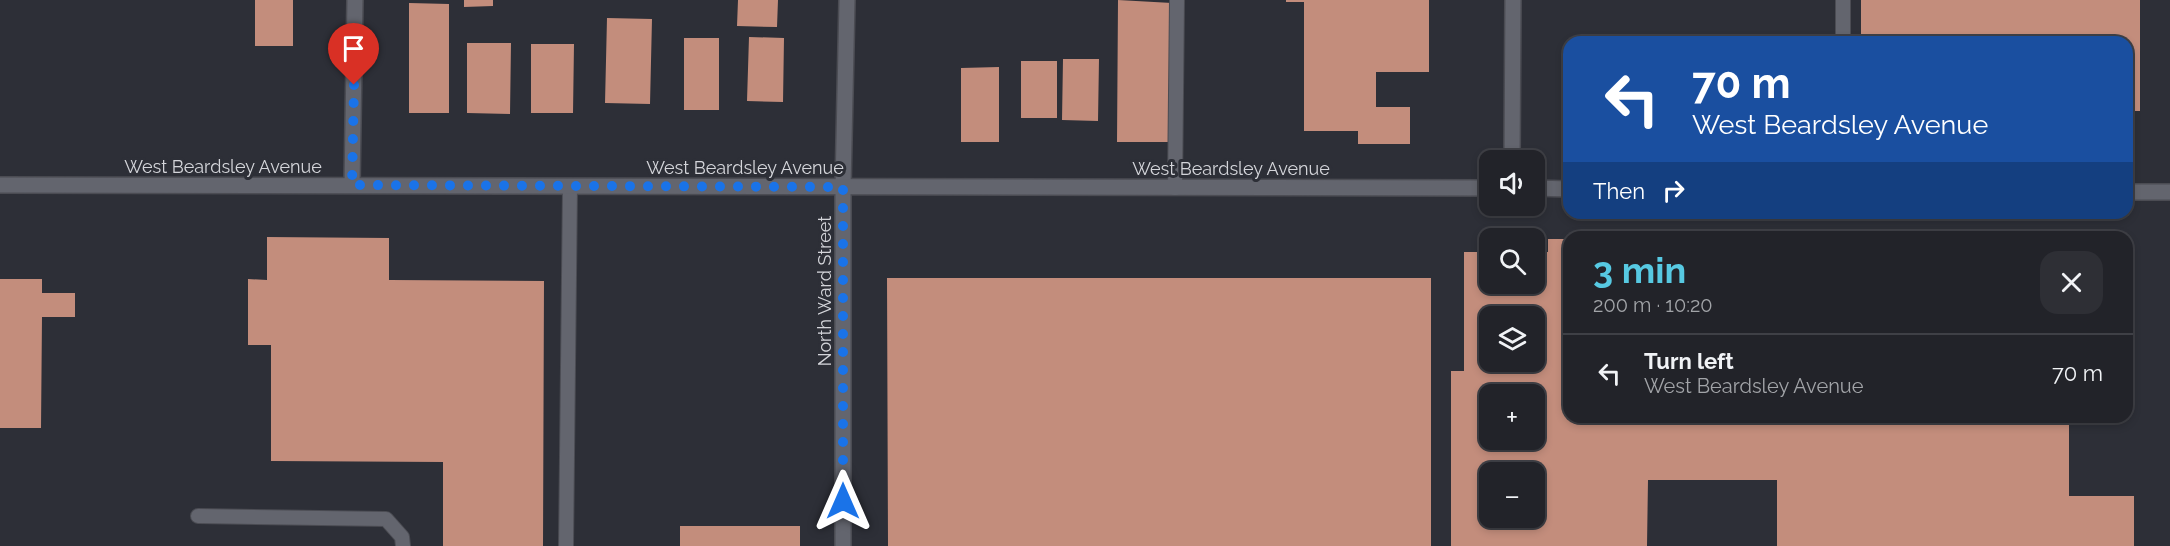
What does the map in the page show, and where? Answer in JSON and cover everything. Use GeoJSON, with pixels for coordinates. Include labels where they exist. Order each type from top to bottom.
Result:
{"type":"FeatureCollection","features":[{"type":"Feature","properties":{"kind":"main road"},"geometry":{"type":"LineString","coordinates":[[352,185],[355,0]]}},
{"type":"Feature","properties":{"kind":"main road","name":"North Ward Street"},"geometry":{"type":"LineString","coordinates":[[843,546],[843,187],[847,0]]}},
{"type":"Feature","properties":{"kind":"main road"},"geometry":{"type":"LineString","coordinates":[[1512,150],[1513,0]]}},
{"type":"Feature","properties":{"kind":"main road","name":"West Beardsley Avenue"},"geometry":{"type":"LineString","coordinates":[[0,185],[1479,188]]}},
{"type":"Feature","properties":{"kind":"main road"},"geometry":{"type":"LineString","coordinates":[[1545,188],[1563,189]]}},
{"type":"Feature","properties":{"kind":"main road"},"geometry":{"type":"LineString","coordinates":[[2133,192],[2170,192]]}},
{"type":"Feature","properties":{"kind":"lane"},"geometry":{"type":"LineString","coordinates":[[1175,188],[1177,0]]}},
{"type":"Feature","properties":{"kind":"lane"},"geometry":{"type":"LineString","coordinates":[[1843,0],[1843,36]]}},
{"type":"Feature","properties":{"kind":"lane"},"geometry":{"type":"LineString","coordinates":[[566,546],[570,186]]}},
{"type":"Feature","properties":{"kind":"lane"},"geometry":{"type":"LineString","coordinates":[[198,516],[386,519],[402,537],[403,546]]}},
{"type":"Feature","properties":{"kind":"building"},"geometry":{"type":"Polygon","coordinates":[[[255,0],[293,0],[293,46],[255,46],[255,0]]]}},
{"type":"Feature","properties":{"kind":"building"},"geometry":{"type":"Polygon","coordinates":[[[464,0],[493,0],[493,6],[464,7],[464,0]]]}},
{"type":"Feature","properties":{"kind":"building"},"geometry":{"type":"Polygon","coordinates":[[[738,0],[778,0],[777,27],[737,26],[738,0]]]}},
{"type":"Feature","properties":{"kind":"building"},"geometry":{"type":"Polygon","coordinates":[[[1118,0],[1172,3],[1172,142],[1117,142],[1118,0]]]}},
{"type":"Feature","properties":{"kind":"building"},"geometry":{"type":"Polygon","coordinates":[[[1286,0],[1429,0],[1429,72],[1376,72],[1376,107],[1410,107],[1410,144],[1358,144],[1358,131],[1304,131],[1304,2],[1286,2],[1286,0]]]}},
{"type":"Feature","properties":{"kind":"building"},"geometry":{"type":"Polygon","coordinates":[[[1861,0],[2140,0],[2140,111],[2133,111],[2133,36],[1861,36],[1861,0]]]}},
{"type":"Feature","properties":{"kind":"building"},"geometry":{"type":"Polygon","coordinates":[[[409,3],[449,4],[449,113],[409,113],[409,3]]]}},
{"type":"Feature","properties":{"kind":"building"},"geometry":{"type":"Polygon","coordinates":[[[607,18],[652,19],[650,104],[605,103],[607,18]]]}},
{"type":"Feature","properties":{"kind":"building"},"geometry":{"type":"Polygon","coordinates":[[[749,37],[784,38],[783,102],[747,101],[749,37]]]}},
{"type":"Feature","properties":{"kind":"building"},"geometry":{"type":"Polygon","coordinates":[[[684,38],[719,38],[719,110],[684,110],[684,38]]]}},
{"type":"Feature","properties":{"kind":"building"},"geometry":{"type":"Polygon","coordinates":[[[467,43],[511,43],[510,114],[467,113],[467,43]]]}},
{"type":"Feature","properties":{"kind":"building"},"geometry":{"type":"Polygon","coordinates":[[[531,44],[574,44],[573,113],[531,113],[531,44]]]}},
{"type":"Feature","properties":{"kind":"building"},"geometry":{"type":"Polygon","coordinates":[[[1063,59],[1099,59],[1098,121],[1062,120],[1063,59]]]}},
{"type":"Feature","properties":{"kind":"building"},"geometry":{"type":"Polygon","coordinates":[[[1021,61],[1057,61],[1057,118],[1021,118],[1021,61]]]}},
{"type":"Feature","properties":{"kind":"building"},"geometry":{"type":"Polygon","coordinates":[[[999,67],[999,142],[961,142],[961,68],[999,67]]]}},
{"type":"Feature","properties":{"kind":"building"},"geometry":{"type":"Polygon","coordinates":[[[267,237],[389,238],[389,280],[544,281],[543,546],[443,546],[443,462],[271,461],[271,345],[248,345],[248,279],[267,280],[267,237]]]}},
{"type":"Feature","properties":{"kind":"building"},"geometry":{"type":"Polygon","coordinates":[[[1548,239],[1563,239],[1563,423],[2069,423],[2069,496],[2134,496],[2134,546],[1777,546],[1777,480],[1648,480],[1647,546],[1451,546],[1451,371],[1464,371],[1464,252],[1479,252],[1479,294],[1545,294],[1545,252],[1548,252],[1548,239]]]}},
{"type":"Feature","properties":{"kind":"building"},"geometry":{"type":"Polygon","coordinates":[[[887,278],[1431,278],[1431,546],[888,546],[887,278]]]}},
{"type":"Feature","properties":{"kind":"building"},"geometry":{"type":"Polygon","coordinates":[[[0,279],[42,279],[42,293],[75,293],[75,317],[42,317],[41,428],[0,428],[0,279]]]}},
{"type":"Feature","properties":{"kind":"building"},"geometry":{"type":"Polygon","coordinates":[[[680,526],[800,526],[800,546],[680,546],[680,526]]]}},
{"type":"Feature","properties":{"kind":"route"},"geometry":{"type":"LineString","coordinates":[[354,85],[352,185],[843,187],[843,501]]}}]}
